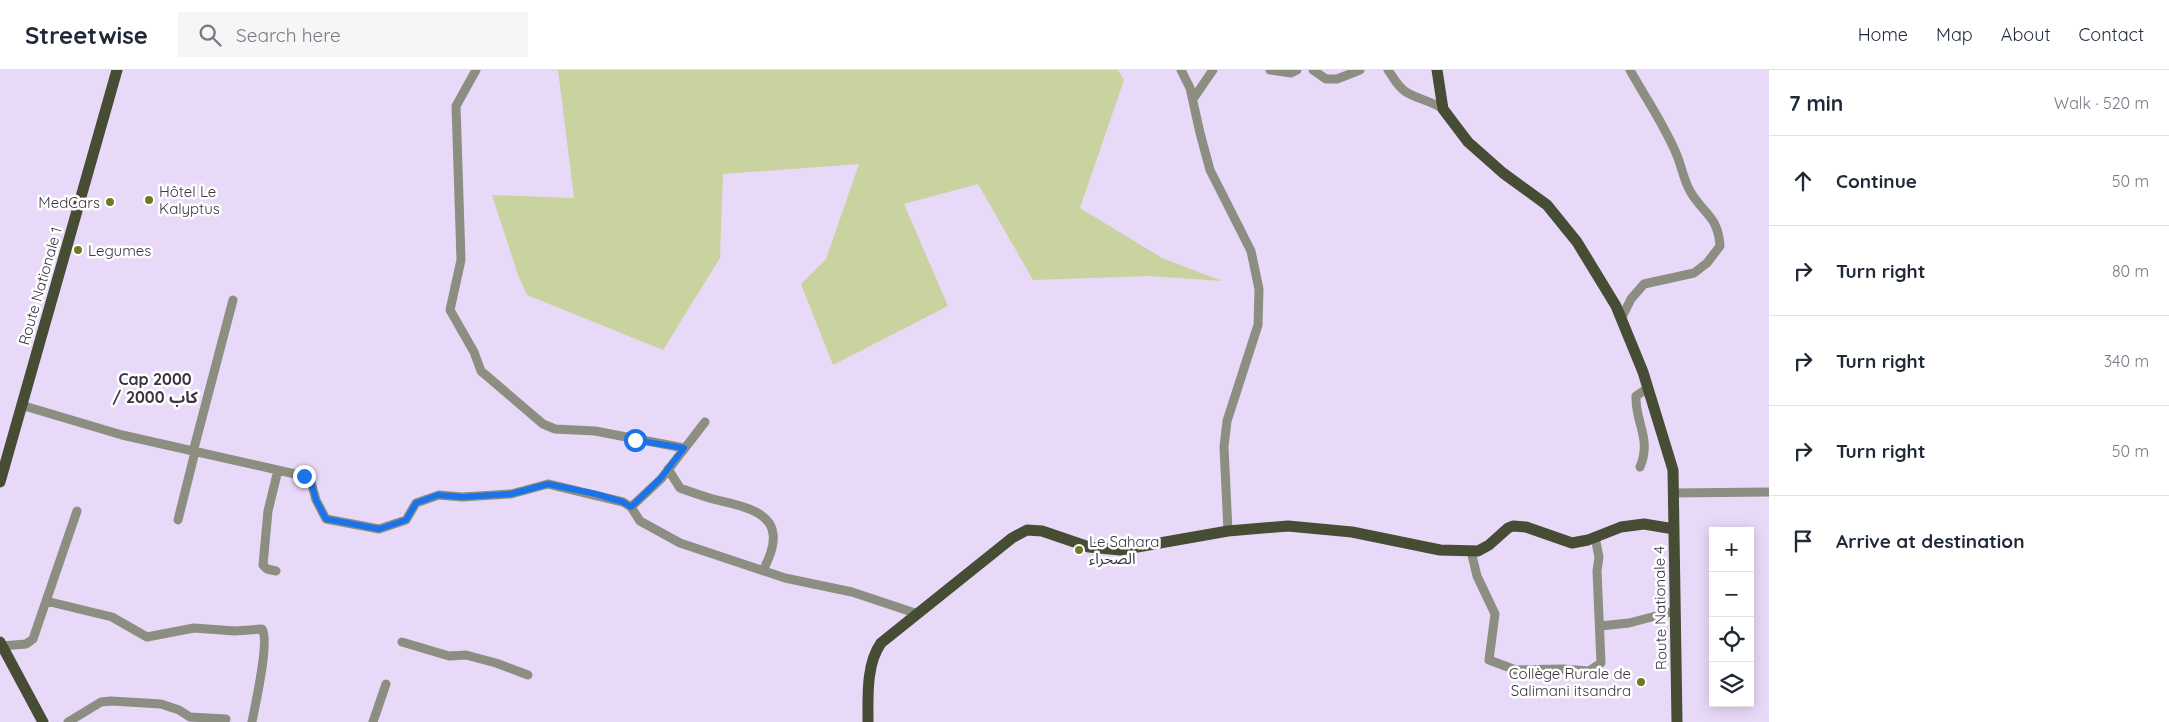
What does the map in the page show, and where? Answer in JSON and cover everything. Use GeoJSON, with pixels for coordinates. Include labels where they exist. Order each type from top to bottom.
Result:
{"type":"FeatureCollection","features":[{"type":"Feature","properties":{"kind":"main road","name":"Route Nationale 1"},"geometry":{"type":"LineString","coordinates":[[0,482],[3,457],[21,405],[117,70]]}},
{"type":"Feature","properties":{"kind":"main road"},"geometry":{"type":"LineString","coordinates":[[1437,70],[1443,109]]}},
{"type":"Feature","properties":{"kind":"main road","name":"Route Nationale 4"},"geometry":{"type":"LineString","coordinates":[[1443,109],[1468,142],[1503,173],[1547,205],[1577,242],[1622,317],[1648,388],[1672,464],[1677,722]]}},
{"type":"Feature","properties":{"kind":"main road"},"geometry":{"type":"LineString","coordinates":[[868,722],[873,654],[881,643],[1012,538],[1026,530],[1042,531],[1089,547],[1120,550],[1228,531],[1288,526],[1322,527],[1440,550],[1478,551],[1514,526],[1526,527],[1572,543],[1621,527],[1644,524],[1674,529]]}},
{"type":"Feature","properties":{"kind":"main road"},"geometry":{"type":"LineString","coordinates":[[1,644],[43,722]]}},
{"type":"Feature","properties":{"kind":"street"},"geometry":{"type":"LineString","coordinates":[[476,70],[456,106],[461,260],[450,310],[474,352],[478,366],[543,424],[555,429],[595,431],[684,448]]}},
{"type":"Feature","properties":{"kind":"street"},"geometry":{"type":"LineString","coordinates":[[1181,70],[1190,88],[1210,170],[1251,251],[1259,288],[1258,325],[1227,421],[1224,447],[1228,531]]}},
{"type":"Feature","properties":{"kind":"street"},"geometry":{"type":"LineString","coordinates":[[1193,99],[1214,70]]}},
{"type":"Feature","properties":{"kind":"street"},"geometry":{"type":"LineString","coordinates":[[1270,70],[1291,73],[1297,70]]}},
{"type":"Feature","properties":{"kind":"street"},"geometry":{"type":"LineString","coordinates":[[1313,70],[1326,79],[1337,79],[1360,70]]}},
{"type":"Feature","properties":{"kind":"street"},"geometry":{"type":"LineString","coordinates":[[1388,70],[1398,86],[1407,93],[1435,103],[1443,109]]}},
{"type":"Feature","properties":{"kind":"street"},"geometry":{"type":"LineString","coordinates":[[1622,317],[1631,299],[1644,284],[1694,274],[1711,259],[1720,246],[1719,232],[1712,216],[1690,192],[1682,176],[1678,159],[1655,110],[1630,70]]}},
{"type":"Feature","properties":{"kind":"street"},"geometry":{"type":"LineString","coordinates":[[178,520],[233,300]]}},
{"type":"Feature","properties":{"kind":"street"},"geometry":{"type":"LineString","coordinates":[[1640,467],[1644,457],[1645,443],[1636,405],[1636,396],[1648,388]]}},
{"type":"Feature","properties":{"kind":"street"},"geometry":{"type":"LineString","coordinates":[[21,405],[122,435],[309,478],[316,500],[326,519],[379,529],[406,520],[416,503],[438,495],[462,497],[511,494],[548,484],[596,494],[623,502],[631,507],[640,521],[680,543],[785,578],[852,592],[918,614]]}},
{"type":"Feature","properties":{"kind":"street"},"geometry":{"type":"LineString","coordinates":[[631,507],[660,479],[705,422]]}},
{"type":"Feature","properties":{"kind":"street"},"geometry":{"type":"LineString","coordinates":[[668,469],[680,488],[714,499],[743,505],[767,519],[774,535],[763,571]]}},
{"type":"Feature","properties":{"kind":"street"},"geometry":{"type":"LineString","coordinates":[[276,571],[267,569],[263,565],[268,511],[278,470]]}},
{"type":"Feature","properties":{"kind":"street"},"geometry":{"type":"LineString","coordinates":[[1674,493],[1769,492]]}},
{"type":"Feature","properties":{"kind":"street"},"geometry":{"type":"LineString","coordinates":[[1,644],[30,642],[33,639],[78,511]]}},
{"type":"Feature","properties":{"kind":"street"},"geometry":{"type":"LineString","coordinates":[[1471,551],[1477,576],[1495,614],[1489,660],[1516,670],[1563,669],[1589,671],[1601,663],[1597,571],[1599,557],[1595,537]]}},
{"type":"Feature","properties":{"kind":"street"},"geometry":{"type":"LineString","coordinates":[[46,601],[112,617],[147,637],[194,628],[235,632],[262,629],[264,632],[264,650],[252,722]]}},
{"type":"Feature","properties":{"kind":"street"},"geometry":{"type":"LineString","coordinates":[[1600,626],[1629,623],[1675,611]]}},
{"type":"Feature","properties":{"kind":"street"},"geometry":{"type":"LineString","coordinates":[[402,642],[449,656],[466,655],[496,663],[528,675]]}},
{"type":"Feature","properties":{"kind":"street"},"geometry":{"type":"LineString","coordinates":[[373,722],[386,684]]}},
{"type":"Feature","properties":{"kind":"street"},"geometry":{"type":"LineString","coordinates":[[68,722],[100,702],[111,700],[161,704],[179,710],[190,720],[226,719]]}},
{"type":"Feature","properties":{"kind":"green space"},"geometry":{"type":"Polygon","coordinates":[[[558,70],[1118,70],[1124,80],[1080,208],[1162,258],[1222,281],[1149,276],[1033,280],[978,184],[904,204],[948,306],[833,365],[801,284],[826,259],[859,164],[723,174],[720,258],[663,350],[527,295],[518,275],[492,195],[574,198],[558,70]]]}},
{"type":"Feature","properties":{"kind":"place","name":"Hôtel Le Kalyptus"},"geometry":{"type":"Point","coordinates":[149,200]}},
{"type":"Feature","properties":{"kind":"place","name":"MedCars"},"geometry":{"type":"Point","coordinates":[110,202]}},
{"type":"Feature","properties":{"kind":"place","name":"Legumes"},"geometry":{"type":"Point","coordinates":[78,250]}},
{"type":"Feature","properties":{"kind":"place","name":"Le Sahara الصحراء"},"geometry":{"type":"Point","coordinates":[1079,550]}},
{"type":"Feature","properties":{"kind":"place","name":"Collège Rurale de Salimani itsandra"},"geometry":{"type":"Point","coordinates":[1641,682]}},
{"type":"Feature","properties":{"kind":"district","name":"Cap 2000 / كاب 2000"},"geometry":{"type":"Point","coordinates":[155,388]}},
{"type":"Feature","properties":{"kind":"route"},"geometry":{"type":"LineString","coordinates":[[304,476],[309,478],[316,500],[326,519],[379,529],[406,520],[416,503],[426,498],[438,495],[462,497],[511,494],[548,484],[596,494],[614,501],[623,502],[631,507],[660,479],[684,448],[635,440]]}}]}
